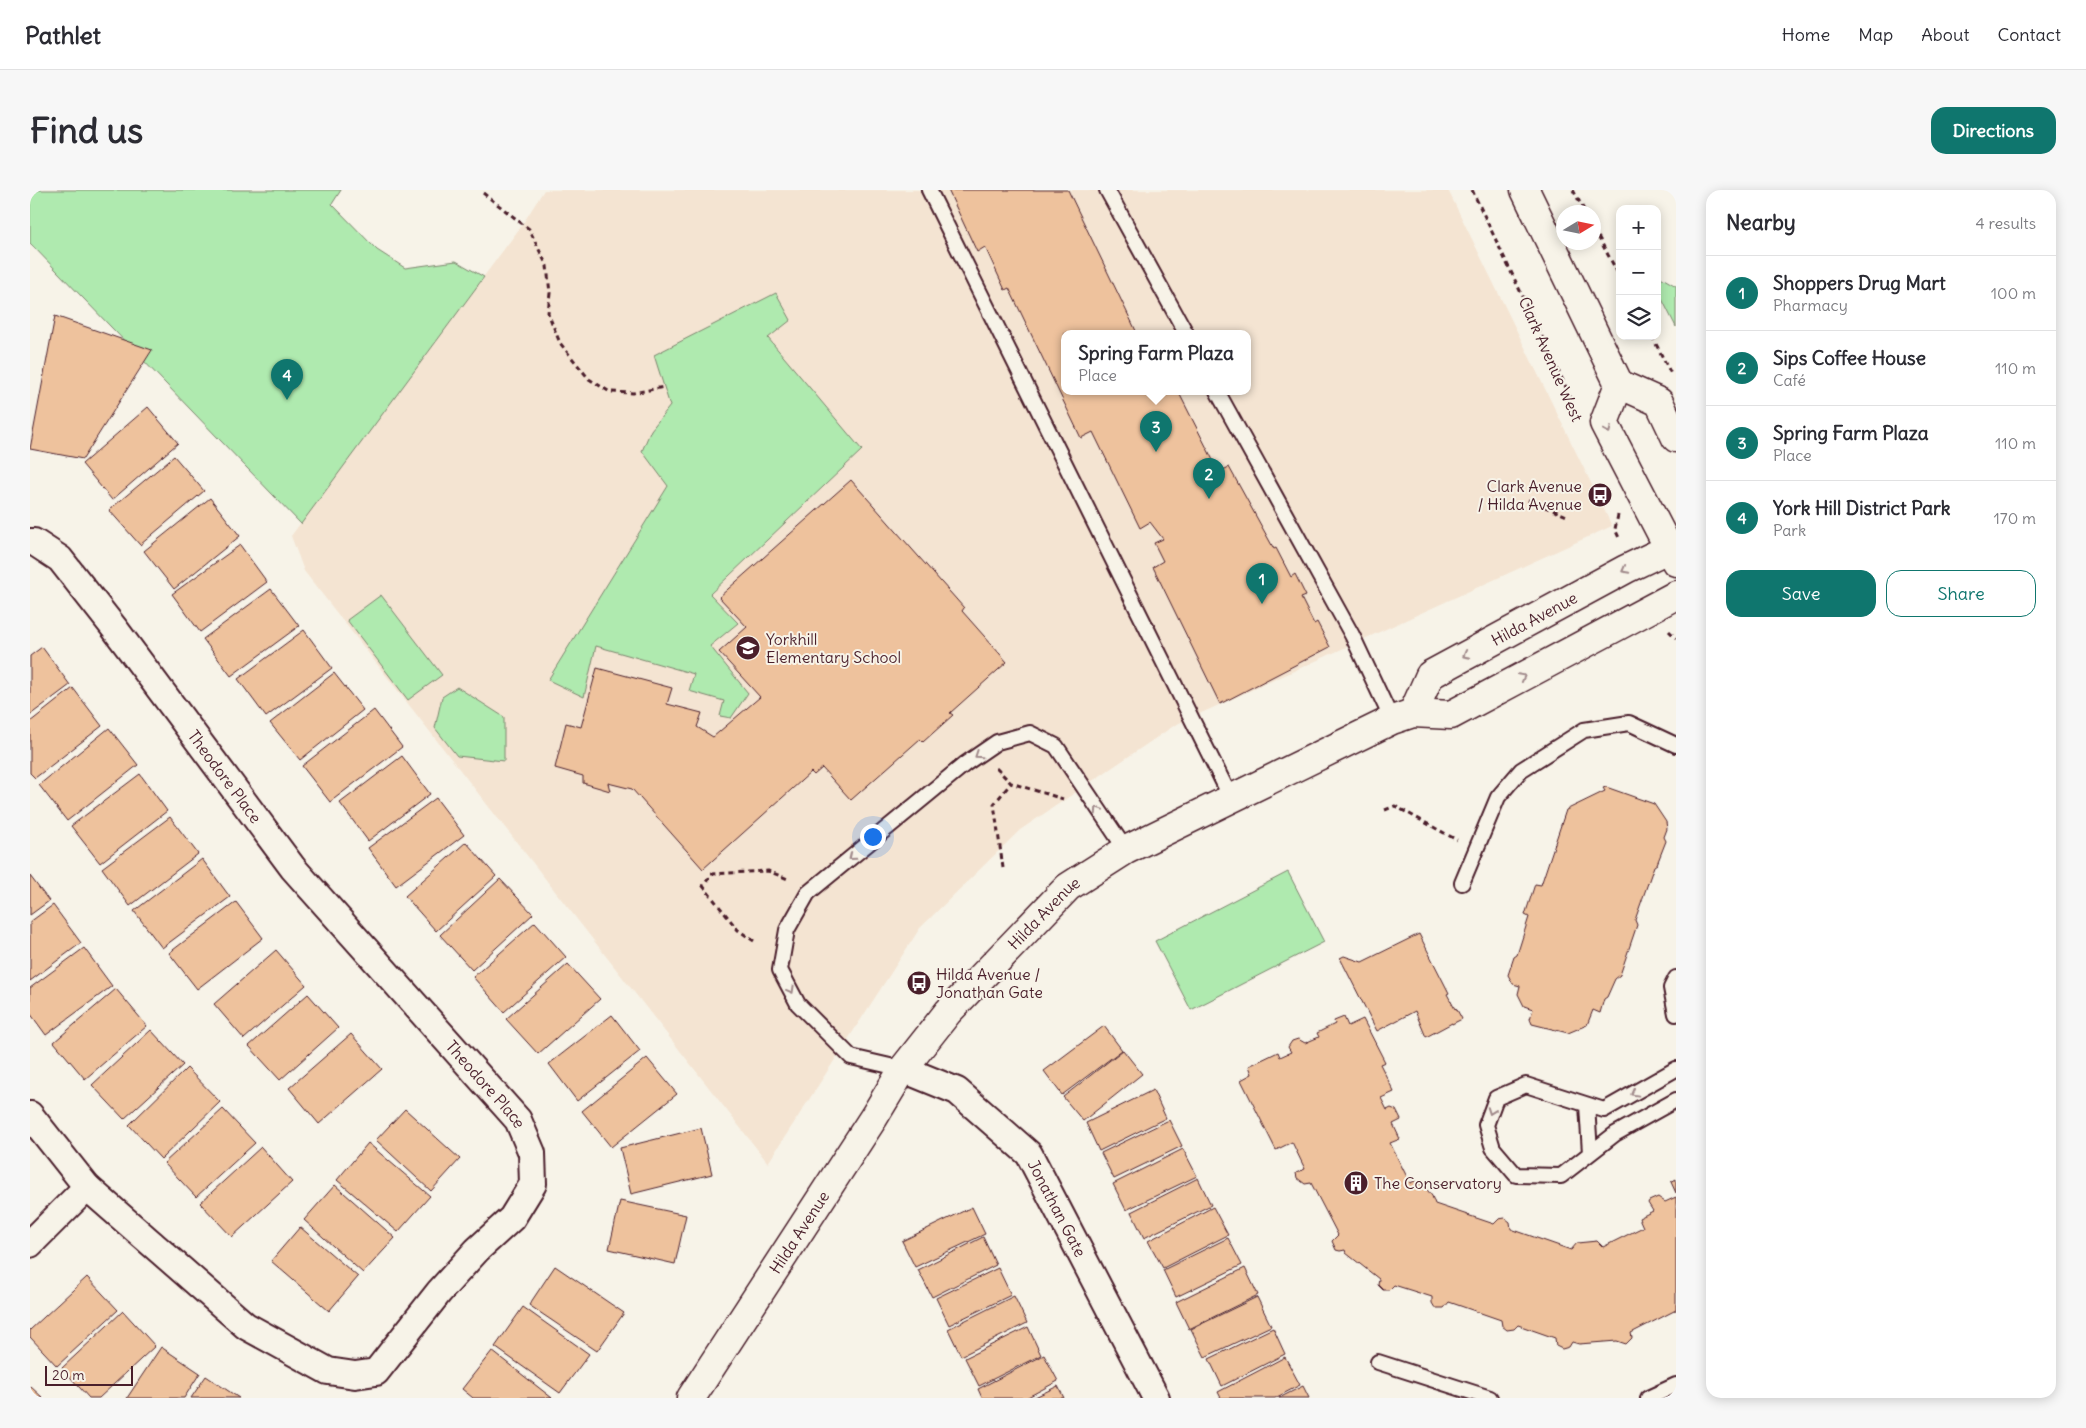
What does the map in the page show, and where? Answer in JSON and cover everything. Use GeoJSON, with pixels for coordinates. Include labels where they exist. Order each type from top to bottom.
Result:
{"type":"FeatureCollection","features":[{"type":"Feature","properties":{"kind":"street"},"geometry":{"type":"LineString","coordinates":[[1525,190],[1619,384],[1659,402],[1676,438]]}},
{"type":"Feature","properties":{"kind":"street","name":"Clark Avenue West"},"geometry":{"type":"LineString","coordinates":[[1619,384],[1604,423],[1674,552]]}},
{"type":"Feature","properties":{"kind":"street","name":"Theodore Place"},"geometry":{"type":"LineString","coordinates":[[30,542],[34,542],[60,559],[116,629],[293,868],[518,1120],[532,1153],[533,1184],[512,1218],[477,1250],[439,1292],[376,1372],[355,1375],[328,1371],[246,1326],[87,1188],[30,1115]]}},
{"type":"Feature","properties":{"kind":"street","name":"Hilda Avenue"},"geometry":{"type":"LineString","coordinates":[[1403,716],[1430,675],[1626,569],[1674,552]]}},
{"type":"Feature","properties":{"kind":"street","name":"Hilda Avenue"},"geometry":{"type":"LineString","coordinates":[[691,1398],[874,1117],[903,1069],[948,1012],[1068,887],[1126,850],[1403,716],[1451,715],[1676,595]]}},
{"type":"Feature","properties":{"kind":"street","name":"Jonathan Gate"},"geometry":{"type":"LineString","coordinates":[[903,1069],[956,1091],[1029,1154],[1156,1398]]}},
{"type":"Feature","properties":{"kind":"street"},"geometry":{"type":"LineString","coordinates":[[30,1244],[87,1188]]}},
{"type":"Feature","properties":{"kind":"lane"},"geometry":{"type":"LineString","coordinates":[[929,190],[1231,798]]}},
{"type":"Feature","properties":{"kind":"lane"},"geometry":{"type":"LineString","coordinates":[[1107,190],[1184,330]]}},
{"type":"Feature","properties":{"kind":"lane"},"geometry":{"type":"LineString","coordinates":[[1219,395],[1352,635],[1403,716]]}},
{"type":"Feature","properties":{"kind":"lane"},"geometry":{"type":"LineString","coordinates":[[1462,883],[1498,797],[1521,770],[1584,730],[1629,723],[1676,745]]}},
{"type":"Feature","properties":{"kind":"lane"},"geometry":{"type":"LineString","coordinates":[[903,1069],[851,1057],[798,1004],[780,970],[787,930],[808,893],[965,764],[997,742],[1030,733],[1056,746],[1126,850]]}},
{"type":"Feature","properties":{"kind":"lane"},"geometry":{"type":"LineString","coordinates":[[1676,978],[1671,988],[1676,1014]]}},
{"type":"Feature","properties":{"kind":"lane"},"geometry":{"type":"LineString","coordinates":[[1676,1069],[1604,1110],[1526,1085],[1496,1098],[1486,1126],[1493,1148],[1516,1175],[1561,1176],[1615,1134],[1676,1100]]}},
{"type":"Feature","properties":{"kind":"lane"},"geometry":{"type":"LineString","coordinates":[[1587,1105],[1590,1153]]}},
{"type":"Feature","properties":{"kind":"lane"},"geometry":{"type":"LineString","coordinates":[[1378,1362],[1490,1398]]}},
{"type":"Feature","properties":{"kind":"lane"},"geometry":{"type":"LineString","coordinates":[[1648,1398],[1676,1385]]}},
{"type":"Feature","properties":{"kind":"path","name":"Clark Avenue West"},"geometry":{"type":"LineString","coordinates":[[1472,190],[1564,385],[1576,416]]}},
{"type":"Feature","properties":{"kind":"path"},"geometry":{"type":"LineString","coordinates":[[1573,190],[1581,205]]}},
{"type":"Feature","properties":{"kind":"path"},"geometry":{"type":"LineString","coordinates":[[483,193],[529,229],[547,266],[550,293],[548,313],[560,343],[589,379],[610,392],[633,393],[664,387]]}},
{"type":"Feature","properties":{"kind":"path"},"geometry":{"type":"LineString","coordinates":[[1601,242],[1616,270]]}},
{"type":"Feature","properties":{"kind":"path"},"geometry":{"type":"LineString","coordinates":[[1654,340],[1676,383]]}},
{"type":"Feature","properties":{"kind":"path"},"geometry":{"type":"LineString","coordinates":[[1528,500],[1567,516]]}},
{"type":"Feature","properties":{"kind":"path"},"geometry":{"type":"LineString","coordinates":[[1615,529],[1619,512]]}},
{"type":"Feature","properties":{"kind":"path"},"geometry":{"type":"LineString","coordinates":[[982,753],[1011,783],[1062,798],[1066,804]]}},
{"type":"Feature","properties":{"kind":"path"},"geometry":{"type":"LineString","coordinates":[[1003,868],[994,804],[1011,783]]}},
{"type":"Feature","properties":{"kind":"path"},"geometry":{"type":"LineString","coordinates":[[1384,810],[1395,806],[1476,850]]}},
{"type":"Feature","properties":{"kind":"path"},"geometry":{"type":"LineString","coordinates":[[754,941],[738,930],[703,886],[712,874],[768,871],[788,879]]}},
{"type":"Feature","properties":{"kind":"shaded area","name":"Yorkhill Elementary School"},"geometry":{"type":"Polygon","coordinates":[[[544,190],[1448,190],[1612,526],[1175,725],[1020,830],[920,928],[768,1163],[304,571],[291,536],[522,225],[544,190]]]}},
{"type":"Feature","properties":{"kind":"green space"},"geometry":{"type":"Polygon","coordinates":[[[30,190],[341,190],[332,204],[377,250],[405,268],[456,261],[484,277],[301,524],[30,243],[30,190]]]}},
{"type":"Feature","properties":{"kind":"green space"},"geometry":{"type":"Polygon","coordinates":[[[1661,277],[1676,286],[1676,327],[1661,297],[1661,277]]]}},
{"type":"Feature","properties":{"kind":"green space"},"geometry":{"type":"Polygon","coordinates":[[[776,293],[791,320],[768,338],[862,450],[710,594],[738,623],[710,646],[748,693],[731,718],[720,716],[724,701],[689,691],[694,674],[596,646],[584,697],[548,680],[668,486],[642,451],[651,430],[670,406],[654,355],[776,293]]]}},
{"type":"Feature","properties":{"kind":"green space"},"geometry":{"type":"Polygon","coordinates":[[[381,595],[442,675],[408,700],[347,620],[381,595]]]}},
{"type":"Feature","properties":{"kind":"green space"},"geometry":{"type":"Polygon","coordinates":[[[457,687],[504,717],[504,761],[457,756],[435,728],[442,697],[457,687]]]}},
{"type":"Feature","properties":{"kind":"green space"},"geometry":{"type":"Polygon","coordinates":[[[1288,872],[1324,942],[1191,1010],[1155,941],[1288,872]]]}},
{"type":"Feature","properties":{"kind":"building"},"geometry":{"type":"Polygon","coordinates":[[[948,190],[1068,190],[1136,330],[1061,330],[1061,395],[1180,395],[1219,472],[1229,467],[1291,577],[1295,574],[1306,596],[1301,598],[1314,624],[1317,622],[1330,647],[1220,704],[1153,567],[1163,561],[1154,543],[1163,539],[1150,522],[1140,528],[1093,432],[1081,438],[1009,288],[1005,290],[985,247],[977,252],[948,190]]]}},
{"type":"Feature","properties":{"kind":"building"},"geometry":{"type":"Polygon","coordinates":[[[55,316],[152,350],[83,459],[30,449],[55,316]]]}},
{"type":"Feature","properties":{"kind":"building"},"geometry":{"type":"Polygon","coordinates":[[[148,407],[178,443],[112,500],[82,464],[148,407]]]}},
{"type":"Feature","properties":{"kind":"building"},"geometry":{"type":"Polygon","coordinates":[[[174,456],[204,491],[140,545],[109,510],[174,456]]]}},
{"type":"Feature","properties":{"kind":"building"},"geometry":{"type":"Polygon","coordinates":[[[851,480],[964,608],[962,611],[1007,662],[950,713],[953,715],[923,742],[920,739],[851,800],[822,768],[814,775],[811,772],[703,869],[632,789],[608,783],[610,791],[583,783],[583,776],[555,768],[566,723],[581,727],[597,668],[672,688],[667,704],[702,713],[697,727],[713,737],[760,697],[719,652],[747,627],[719,597],[851,480]]]}},
{"type":"Feature","properties":{"kind":"building"},"geometry":{"type":"Polygon","coordinates":[[[210,498],[240,536],[174,589],[144,551],[210,498]]]}},
{"type":"Feature","properties":{"kind":"building"},"geometry":{"type":"Polygon","coordinates":[[[240,545],[267,582],[200,632],[172,594],[240,545]]]}},
{"type":"Feature","properties":{"kind":"building"},"geometry":{"type":"Polygon","coordinates":[[[271,589],[299,626],[231,676],[203,639],[271,589]]]}},
{"type":"Feature","properties":{"kind":"building"},"geometry":{"type":"Polygon","coordinates":[[[304,630],[332,668],[266,717],[238,679],[304,630]]]}},
{"type":"Feature","properties":{"kind":"building"},"geometry":{"type":"Polygon","coordinates":[[[42,647],[70,685],[30,715],[30,656],[42,647]]]}},
{"type":"Feature","properties":{"kind":"building"},"geometry":{"type":"Polygon","coordinates":[[[334,673],[363,710],[300,760],[270,723],[334,673]]]}},
{"type":"Feature","properties":{"kind":"building"},"geometry":{"type":"Polygon","coordinates":[[[73,688],[102,726],[35,778],[30,773],[30,722],[73,688]]]}},
{"type":"Feature","properties":{"kind":"building"},"geometry":{"type":"Polygon","coordinates":[[[374,710],[402,747],[330,802],[302,766],[374,710]]]}},
{"type":"Feature","properties":{"kind":"building"},"geometry":{"type":"Polygon","coordinates":[[[109,728],[138,765],[67,821],[39,785],[109,728]]]}},
{"type":"Feature","properties":{"kind":"building"},"geometry":{"type":"Polygon","coordinates":[[[402,756],[430,794],[368,841],[340,803],[402,756]]]}},
{"type":"Feature","properties":{"kind":"building"},"geometry":{"type":"Polygon","coordinates":[[[140,774],[167,811],[100,863],[71,826],[140,774]]]}},
{"type":"Feature","properties":{"kind":"building"},"geometry":{"type":"Polygon","coordinates":[[[1606,787],[1654,804],[1666,822],[1667,829],[1664,837],[1666,841],[1657,864],[1654,866],[1635,920],[1637,925],[1620,975],[1615,979],[1607,997],[1604,999],[1600,1013],[1593,1010],[1587,1025],[1568,1033],[1532,1024],[1530,1019],[1533,1009],[1524,1006],[1518,994],[1520,986],[1513,984],[1508,975],[1514,957],[1517,955],[1529,917],[1525,915],[1535,884],[1541,885],[1566,810],[1605,791],[1603,788],[1606,787]]]}},
{"type":"Feature","properties":{"kind":"building"},"geometry":{"type":"Polygon","coordinates":[[[436,798],[464,835],[396,886],[368,848],[436,798]]]}},
{"type":"Feature","properties":{"kind":"building"},"geometry":{"type":"Polygon","coordinates":[[[170,817],[198,854],[130,906],[102,868],[170,817]]]}},
{"type":"Feature","properties":{"kind":"building"},"geometry":{"type":"Polygon","coordinates":[[[466,842],[496,876],[436,931],[405,896],[466,842]]]}},
{"type":"Feature","properties":{"kind":"building"},"geometry":{"type":"Polygon","coordinates":[[[202,859],[230,897],[162,948],[134,911],[202,859]]]}},
{"type":"Feature","properties":{"kind":"building"},"geometry":{"type":"Polygon","coordinates":[[[30,876],[49,901],[30,915],[30,876]]]}},
{"type":"Feature","properties":{"kind":"building"},"geometry":{"type":"Polygon","coordinates":[[[500,879],[533,914],[472,970],[440,935],[500,879]]]}},
{"type":"Feature","properties":{"kind":"building"},"geometry":{"type":"Polygon","coordinates":[[[236,902],[263,938],[197,989],[169,953],[236,902]]]}},
{"type":"Feature","properties":{"kind":"building"},"geometry":{"type":"Polygon","coordinates":[[[53,905],[81,943],[30,981],[30,922],[53,905]]]}},
{"type":"Feature","properties":{"kind":"building"},"geometry":{"type":"Polygon","coordinates":[[[535,922],[566,957],[504,1012],[473,977],[535,922]]]}},
{"type":"Feature","properties":{"kind":"building"},"geometry":{"type":"Polygon","coordinates":[[[1419,934],[1449,993],[1447,994],[1462,1019],[1426,1037],[1415,1011],[1377,1031],[1340,958],[1344,956],[1362,962],[1419,934]]]}},
{"type":"Feature","properties":{"kind":"building"},"geometry":{"type":"Polygon","coordinates":[[[84,948],[112,986],[46,1035],[30,1013],[30,988],[84,948]]]}},
{"type":"Feature","properties":{"kind":"building"},"geometry":{"type":"Polygon","coordinates":[[[276,950],[306,985],[244,1039],[214,1004],[276,950]]]}},
{"type":"Feature","properties":{"kind":"building"},"geometry":{"type":"Polygon","coordinates":[[[568,964],[600,999],[538,1054],[506,1019],[568,964]]]}},
{"type":"Feature","properties":{"kind":"building"},"geometry":{"type":"Polygon","coordinates":[[[116,989],[147,1026],[85,1079],[54,1042],[116,989]]]}},
{"type":"Feature","properties":{"kind":"building"},"geometry":{"type":"Polygon","coordinates":[[[308,994],[338,1028],[280,1080],[249,1046],[308,994]]]}},
{"type":"Feature","properties":{"kind":"building"},"geometry":{"type":"Polygon","coordinates":[[[612,1015],[640,1051],[577,1101],[549,1064],[612,1015]]]}},
{"type":"Feature","properties":{"kind":"building","name":"The Conservatory"},"geometry":{"type":"Polygon","coordinates":[[[1344,1017],[1348,1026],[1363,1019],[1385,1062],[1380,1064],[1394,1092],[1381,1098],[1387,1110],[1391,1108],[1396,1110],[1401,1120],[1393,1124],[1400,1139],[1390,1143],[1410,1183],[1415,1181],[1424,1186],[1432,1196],[1435,1204],[1494,1224],[1499,1219],[1505,1218],[1510,1222],[1511,1229],[1571,1250],[1577,1243],[1597,1241],[1603,1247],[1643,1227],[1639,1218],[1653,1211],[1648,1203],[1649,1201],[1658,1197],[1665,1202],[1676,1197],[1676,1310],[1631,1333],[1632,1338],[1626,1344],[1617,1341],[1579,1344],[1572,1342],[1569,1347],[1562,1349],[1556,1346],[1555,1338],[1518,1325],[1514,1329],[1507,1330],[1502,1326],[1501,1320],[1449,1302],[1444,1308],[1435,1308],[1432,1303],[1432,1297],[1394,1285],[1389,1290],[1383,1290],[1378,1285],[1379,1279],[1346,1253],[1345,1250],[1336,1250],[1332,1241],[1338,1235],[1311,1183],[1305,1184],[1297,1178],[1296,1173],[1305,1169],[1292,1142],[1276,1150],[1241,1080],[1252,1074],[1249,1066],[1278,1052],[1280,1057],[1291,1052],[1288,1047],[1292,1041],[1298,1039],[1305,1043],[1319,1037],[1317,1033],[1335,1024],[1334,1021],[1344,1017]]]}},
{"type":"Feature","properties":{"kind":"building"},"geometry":{"type":"Polygon","coordinates":[[[1104,1026],[1122,1050],[1062,1095],[1044,1071],[1104,1026]]]}},
{"type":"Feature","properties":{"kind":"building"},"geometry":{"type":"Polygon","coordinates":[[[151,1030],[183,1065],[124,1119],[92,1085],[151,1030]]]}},
{"type":"Feature","properties":{"kind":"building"},"geometry":{"type":"Polygon","coordinates":[[[351,1034],[382,1069],[319,1124],[289,1088],[351,1034]]]}},
{"type":"Feature","properties":{"kind":"building"},"geometry":{"type":"Polygon","coordinates":[[[1123,1050],[1142,1074],[1083,1121],[1063,1097],[1123,1050]]]}},
{"type":"Feature","properties":{"kind":"building"},"geometry":{"type":"Polygon","coordinates":[[[647,1058],[677,1094],[611,1147],[582,1111],[647,1058]]]}},
{"type":"Feature","properties":{"kind":"building"},"geometry":{"type":"Polygon","coordinates":[[[187,1068],[220,1102],[161,1159],[129,1125],[187,1068]]]}},
{"type":"Feature","properties":{"kind":"building"},"geometry":{"type":"Polygon","coordinates":[[[1153,1090],[1166,1118],[1099,1151],[1086,1123],[1153,1090]]]}},
{"type":"Feature","properties":{"kind":"building"},"geometry":{"type":"Polygon","coordinates":[[[223,1109],[255,1143],[196,1197],[164,1163],[223,1109]]]}},
{"type":"Feature","properties":{"kind":"building"},"geometry":{"type":"Polygon","coordinates":[[[405,1109],[460,1159],[431,1191],[376,1140],[405,1109]]]}},
{"type":"Feature","properties":{"kind":"building"},"geometry":{"type":"Polygon","coordinates":[[[1169,1120],[1182,1146],[1114,1179],[1101,1153],[1169,1120]]]}},
{"type":"Feature","properties":{"kind":"building"},"geometry":{"type":"Polygon","coordinates":[[[701,1128],[712,1174],[631,1194],[620,1148],[701,1128]]]}},
{"type":"Feature","properties":{"kind":"building"},"geometry":{"type":"Polygon","coordinates":[[[368,1143],[430,1196],[398,1232],[337,1180],[368,1143]]]}},
{"type":"Feature","properties":{"kind":"building"},"geometry":{"type":"Polygon","coordinates":[[[261,1147],[292,1182],[232,1237],[200,1203],[261,1147]]]}},
{"type":"Feature","properties":{"kind":"building"},"geometry":{"type":"Polygon","coordinates":[[[1183,1149],[1197,1176],[1126,1210],[1113,1184],[1183,1149]]]}},
{"type":"Feature","properties":{"kind":"building"},"geometry":{"type":"Polygon","coordinates":[[[1198,1178],[1211,1205],[1144,1238],[1131,1212],[1198,1178]]]}},
{"type":"Feature","properties":{"kind":"building"},"geometry":{"type":"Polygon","coordinates":[[[1676,1179],[1676,1193],[1671,1182],[1676,1179]]]}},
{"type":"Feature","properties":{"kind":"building"},"geometry":{"type":"Polygon","coordinates":[[[335,1185],[395,1238],[363,1273],[304,1220],[335,1185]]]}},
{"type":"Feature","properties":{"kind":"building"},"geometry":{"type":"Polygon","coordinates":[[[620,1201],[686,1215],[675,1264],[609,1249],[620,1201]]]}},
{"type":"Feature","properties":{"kind":"building"},"geometry":{"type":"Polygon","coordinates":[[[972,1207],[985,1234],[915,1267],[902,1241],[972,1207]]]}},
{"type":"Feature","properties":{"kind":"building"},"geometry":{"type":"Polygon","coordinates":[[[1213,1207],[1228,1235],[1163,1268],[1148,1241],[1213,1207]]]}},
{"type":"Feature","properties":{"kind":"building"},"geometry":{"type":"Polygon","coordinates":[[[300,1227],[358,1277],[329,1311],[271,1261],[300,1227]]]}},
{"type":"Feature","properties":{"kind":"building"},"geometry":{"type":"Polygon","coordinates":[[[983,1237],[996,1265],[932,1297],[918,1270],[983,1237]]]}},
{"type":"Feature","properties":{"kind":"building"},"geometry":{"type":"Polygon","coordinates":[[[1228,1238],[1242,1265],[1176,1297],[1163,1270],[1228,1238]]]}},
{"type":"Feature","properties":{"kind":"building"},"geometry":{"type":"Polygon","coordinates":[[[555,1266],[624,1313],[597,1351],[529,1305],[555,1266]]]}},
{"type":"Feature","properties":{"kind":"building"},"geometry":{"type":"Polygon","coordinates":[[[998,1268],[1011,1295],[949,1325],[936,1298],[998,1268]]]}},
{"type":"Feature","properties":{"kind":"building"},"geometry":{"type":"Polygon","coordinates":[[[1245,1268],[1258,1295],[1189,1329],[1176,1302],[1245,1268]]]}},
{"type":"Feature","properties":{"kind":"building"},"geometry":{"type":"Polygon","coordinates":[[[87,1277],[118,1310],[57,1366],[30,1337],[30,1330],[87,1277]]]}},
{"type":"Feature","properties":{"kind":"building"},"geometry":{"type":"Polygon","coordinates":[[[1014,1296],[1027,1323],[961,1356],[948,1329],[1014,1296]]]}},
{"type":"Feature","properties":{"kind":"building"},"geometry":{"type":"Polygon","coordinates":[[[1257,1297],[1271,1326],[1205,1357],[1191,1329],[1257,1297]]]}},
{"type":"Feature","properties":{"kind":"building"},"geometry":{"type":"Polygon","coordinates":[[[523,1307],[589,1354],[560,1393],[495,1347],[523,1307]]]}},
{"type":"Feature","properties":{"kind":"building"},"geometry":{"type":"Polygon","coordinates":[[[123,1311],[155,1346],[99,1398],[89,1398],[62,1368],[123,1311]]]}},
{"type":"Feature","properties":{"kind":"building"},"geometry":{"type":"Polygon","coordinates":[[[1028,1327],[1041,1355],[979,1386],[965,1358],[1028,1327]]]}},
{"type":"Feature","properties":{"kind":"building"},"geometry":{"type":"Polygon","coordinates":[[[1273,1328],[1285,1354],[1222,1386],[1209,1359],[1273,1328]]]}},
{"type":"Feature","properties":{"kind":"building"},"geometry":{"type":"Polygon","coordinates":[[[161,1347],[200,1373],[184,1398],[127,1398],[161,1347]]]}},
{"type":"Feature","properties":{"kind":"building"},"geometry":{"type":"Polygon","coordinates":[[[492,1351],[552,1398],[473,1398],[462,1389],[492,1351]]]}},
{"type":"Feature","properties":{"kind":"building"},"geometry":{"type":"Polygon","coordinates":[[[1044,1355],[1058,1381],[1026,1398],[982,1398],[978,1389],[1044,1355]]]}},
{"type":"Feature","properties":{"kind":"building"},"geometry":{"type":"Polygon","coordinates":[[[1285,1357],[1300,1385],[1275,1398],[1221,1398],[1218,1392],[1285,1357]]]}},
{"type":"Feature","properties":{"kind":"building"},"geometry":{"type":"Polygon","coordinates":[[[206,1376],[239,1398],[191,1398],[206,1376]]]}},
{"type":"Feature","properties":{"kind":"building"},"geometry":{"type":"Polygon","coordinates":[[[30,1386],[43,1398],[30,1398],[30,1386]]]}},
{"type":"Feature","properties":{"kind":"building"},"geometry":{"type":"Polygon","coordinates":[[[1058,1386],[1064,1398],[1033,1398],[1058,1386]]]}},
{"type":"Feature","properties":{"kind":"building"},"geometry":{"type":"Polygon","coordinates":[[[1303,1386],[1309,1398],[1279,1398],[1303,1386]]]}},
{"type":"Feature","properties":{"kind":"place","name":"York Hill District Park"},"geometry":{"type":"Point","coordinates":[287,400]}},
{"type":"Feature","properties":{"kind":"place","name":"Spring Farm Plaza"},"geometry":{"type":"Point","coordinates":[1156,452]}},
{"type":"Feature","properties":{"kind":"place","name":"Clark Avenue / Hilda Avenue"},"geometry":{"type":"Point","coordinates":[1600,495]}},
{"type":"Feature","properties":{"kind":"place","name":"Sips Coffee House"},"geometry":{"type":"Point","coordinates":[1209,499]}},
{"type":"Feature","properties":{"kind":"place","name":"Shoppers Drug Mart"},"geometry":{"type":"Point","coordinates":[1262,604]}},
{"type":"Feature","properties":{"kind":"place","name":"Yorkhill Elementary School"},"geometry":{"type":"Point","coordinates":[748,648]}},
{"type":"Feature","properties":{"kind":"place","name":"Hilda Avenue / Jonathan Gate"},"geometry":{"type":"Point","coordinates":[919,983]}},
{"type":"Feature","properties":{"kind":"place","name":"The Conservatory"},"geometry":{"type":"Point","coordinates":[1356,1183]}}]}
